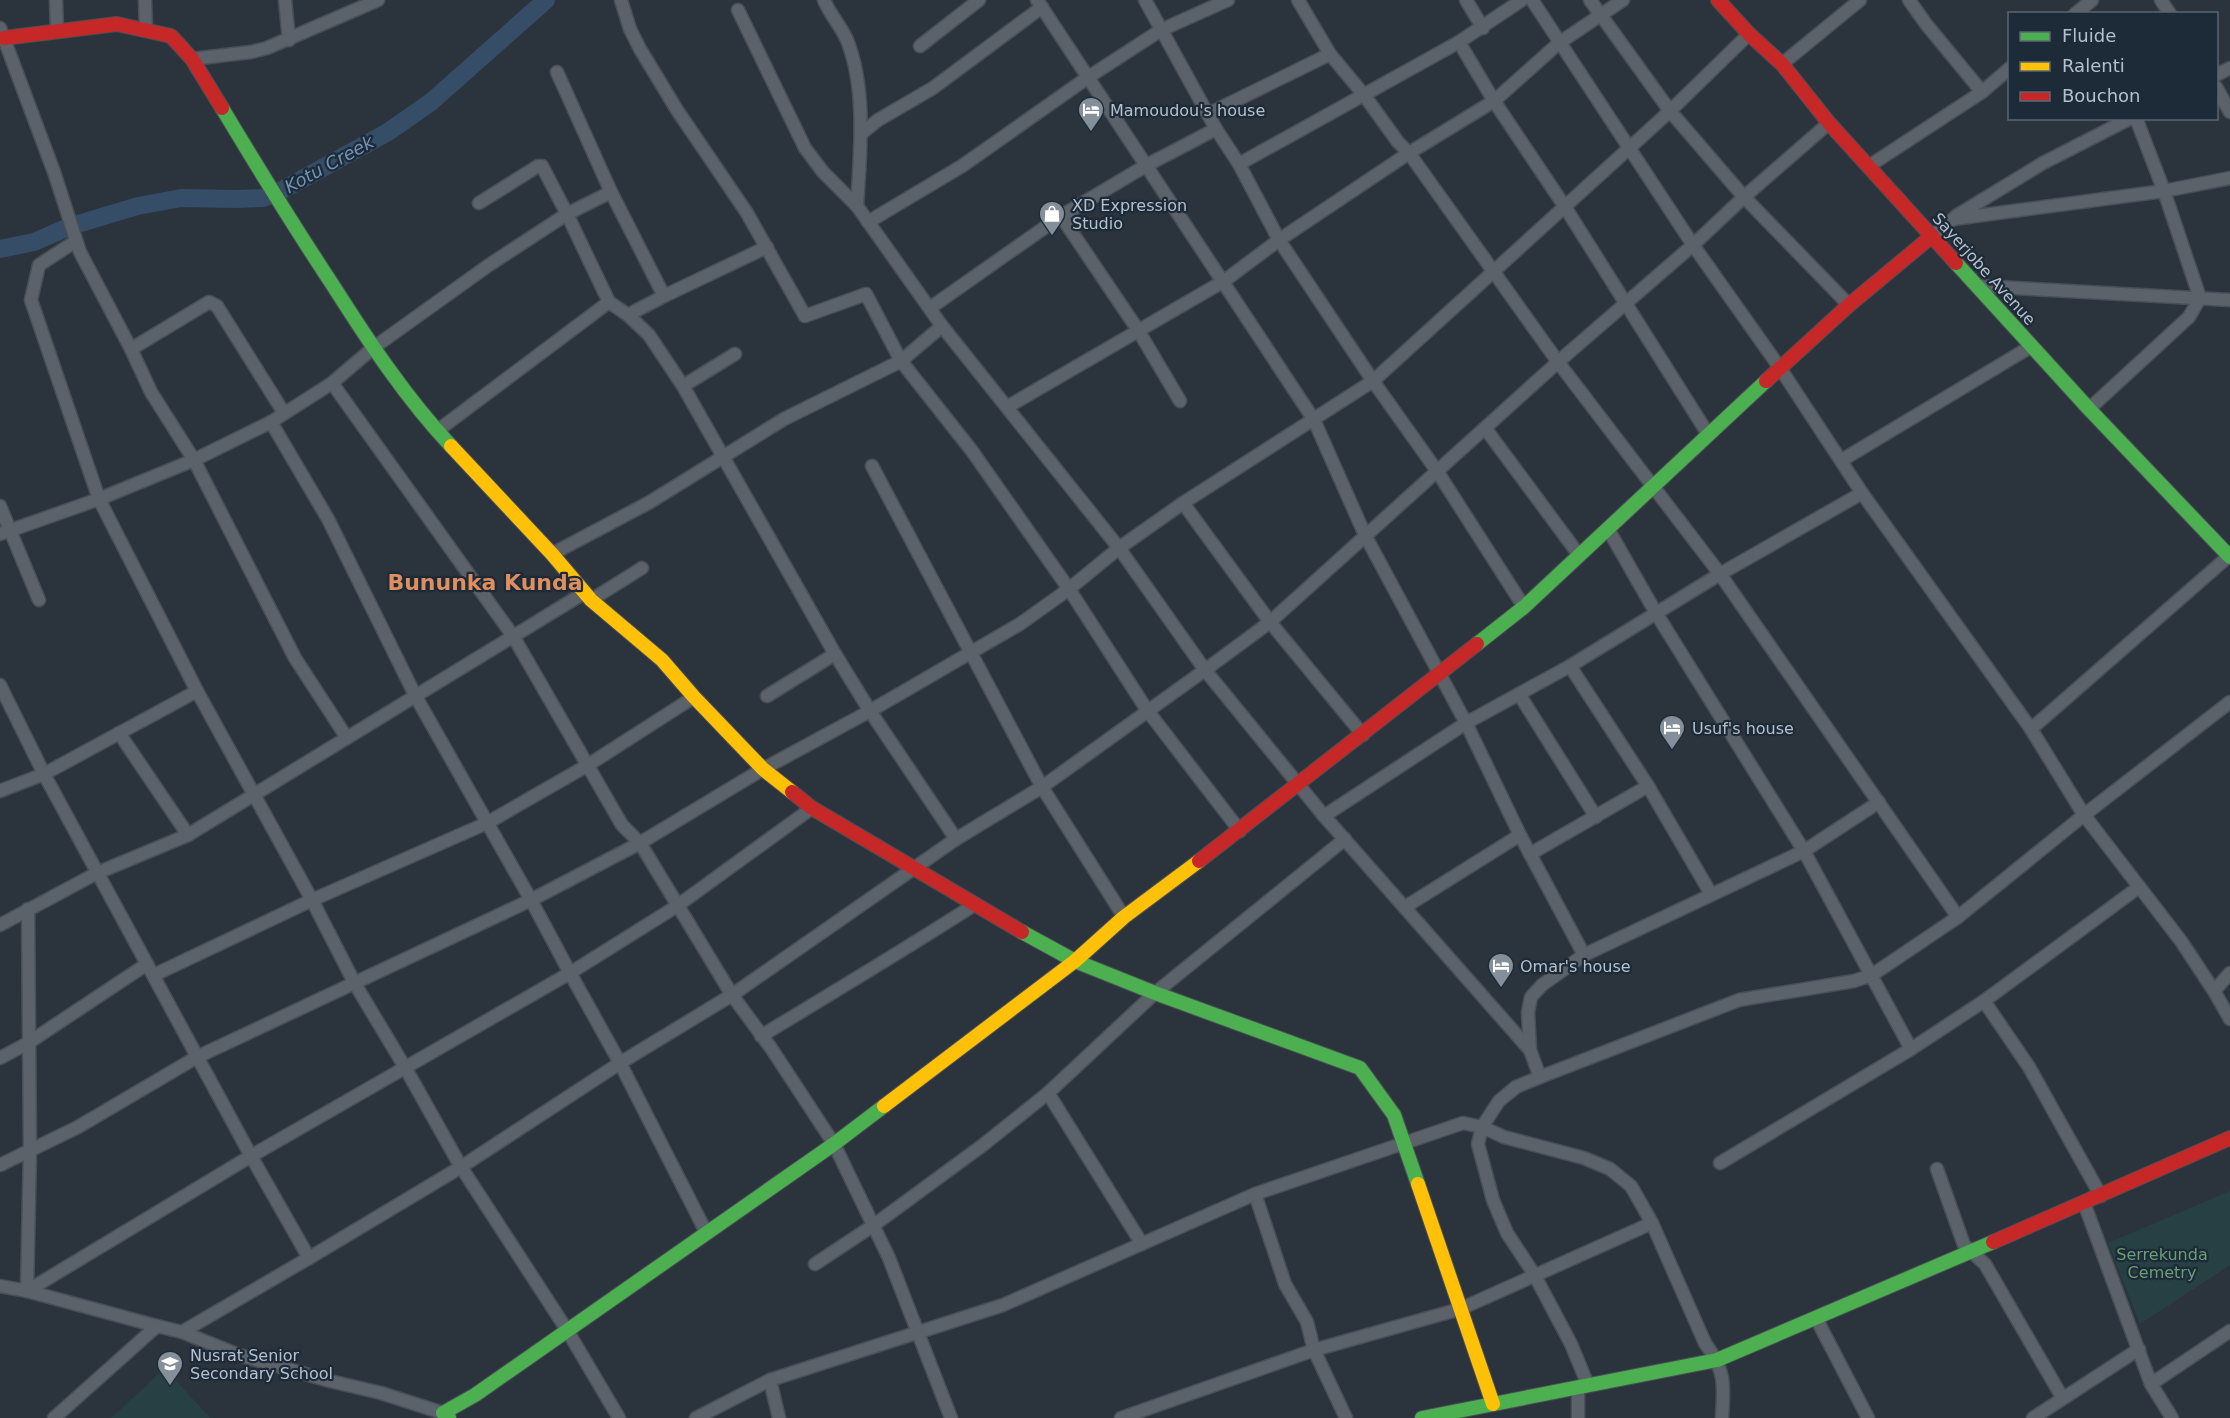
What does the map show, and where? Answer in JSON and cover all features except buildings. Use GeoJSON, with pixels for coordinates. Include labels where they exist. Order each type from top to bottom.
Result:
{"type":"FeatureCollection","features":[{"type":"Feature","properties":{"kind":"street"},"geometry":{"type":"LineString","coordinates":[[56,0],[57,31]]}},
{"type":"Feature","properties":{"kind":"street"},"geometry":{"type":"LineString","coordinates":[[145,0],[146,30]]}},
{"type":"Feature","properties":{"kind":"street"},"geometry":{"type":"LineString","coordinates":[[285,0],[289,40]]}},
{"type":"Feature","properties":{"kind":"street"},"geometry":{"type":"LineString","coordinates":[[192,59],[251,52],[289,40],[378,0]]}},
{"type":"Feature","properties":{"kind":"street"},"geometry":{"type":"LineString","coordinates":[[621,0],[630,29],[640,49],[677,110],[747,213],[805,316],[866,294],[901,361],[972,451],[1069,589],[1147,710],[1240,831]]}},
{"type":"Feature","properties":{"kind":"street"},"geometry":{"type":"LineString","coordinates":[[824,0],[843,33],[852,57],[859,97],[862,133],[857,206]]}},
{"type":"Feature","properties":{"kind":"street"},"geometry":{"type":"LineString","coordinates":[[920,46],[979,0]]}},
{"type":"Feature","properties":{"kind":"street"},"geometry":{"type":"LineString","coordinates":[[1145,0],[1216,129],[1239,164],[1279,240],[1373,381],[1437,471],[1524,607]]}},
{"type":"Feature","properties":{"kind":"street"},"geometry":{"type":"LineString","coordinates":[[868,222],[962,166],[1087,78],[1161,30],[1228,0]]}},
{"type":"Feature","properties":{"kind":"street"},"geometry":{"type":"LineString","coordinates":[[1298,0],[1330,54],[1364,95],[1392,136],[1409,153],[1558,362],[1720,574],[1958,917]]}},
{"type":"Feature","properties":{"kind":"street"},"geometry":{"type":"LineString","coordinates":[[1466,0],[1483,28]]}},
{"type":"Feature","properties":{"kind":"street"},"geometry":{"type":"LineString","coordinates":[[1239,164],[1459,42],[1522,0]]}},
{"type":"Feature","properties":{"kind":"street"},"geometry":{"type":"LineString","coordinates":[[1532,0],[1693,245],[1780,368],[1862,493],[2031,729],[2084,815],[2181,941],[2230,1020]]}},
{"type":"Feature","properties":{"kind":"street"},"geometry":{"type":"LineString","coordinates":[[1590,0],[1670,111],[1744,197],[1850,305]]}},
{"type":"Feature","properties":{"kind":"street"},"geometry":{"type":"LineString","coordinates":[[1007,407],[1224,280],[1279,240],[1409,153],[1494,101],[1559,44],[1623,0]]}},
{"type":"Feature","properties":{"kind":"street","name":"Sayerjobe Avenue"},"geometry":{"type":"LineString","coordinates":[[1718,0],[1749,34],[1782,64],[1829,123],[2089,409],[2230,556]]}},
{"type":"Feature","properties":{"kind":"street"},"geometry":{"type":"LineString","coordinates":[[1782,64],[1860,0]]}},
{"type":"Feature","properties":{"kind":"street"},"geometry":{"type":"LineString","coordinates":[[1909,0],[1982,92]]}},
{"type":"Feature","properties":{"kind":"street"},"geometry":{"type":"LineString","coordinates":[[2077,12],[2091,0]]}},
{"type":"Feature","properties":{"kind":"street"},"geometry":{"type":"LineString","coordinates":[[862,133],[878,120],[933,88],[1040,4],[1087,78],[1224,280],[1314,420],[1365,536],[1466,723],[1520,835],[1584,955]]}},
{"type":"Feature","properties":{"kind":"street"},"geometry":{"type":"LineString","coordinates":[[738,10],[805,148],[823,172],[857,206],[942,326],[1119,548],[1205,670],[1324,816],[1530,1050]]}},
{"type":"Feature","properties":{"kind":"street"},"geometry":{"type":"LineString","coordinates":[[347,738],[295,658],[194,460],[151,392],[80,252],[54,172],[2,33],[57,31],[117,24],[171,36],[192,59],[281,206],[374,348],[437,431],[552,554],[587,596],[662,660],[763,769],[812,808],[1075,961],[1155,993],[1360,1068],[1394,1115],[1493,1404]]}},
{"type":"Feature","properties":{"kind":"street"},"geometry":{"type":"LineString","coordinates":[[0,1165],[78,1127],[197,1057],[531,900],[640,843],[763,769],[870,711],[1020,624],[1069,589],[1119,548],[1183,503],[1373,381],[1670,111],[1749,34]]}},
{"type":"Feature","properties":{"kind":"street"},"geometry":{"type":"LineString","coordinates":[[1459,42],[1494,101],[1565,207],[1708,434]]}},
{"type":"Feature","properties":{"kind":"street"},"geometry":{"type":"LineString","coordinates":[[1208,114],[1330,54]]}},
{"type":"Feature","properties":{"kind":"street"},"geometry":{"type":"LineString","coordinates":[[1869,166],[1982,92],[2008,70]]}},
{"type":"Feature","properties":{"kind":"street"},"geometry":{"type":"LineString","coordinates":[[557,72],[611,192],[664,296]]}},
{"type":"Feature","properties":{"kind":"street"},"geometry":{"type":"LineString","coordinates":[[2218,89],[2230,112]]}},
{"type":"Feature","properties":{"kind":"street"},"geometry":{"type":"LineString","coordinates":[[0,1286],[182,1332],[239,1355],[381,1393],[446,1415],[834,1144],[1075,961],[1124,917],[1300,785],[1524,607],[1780,368],[1850,305],[1953,219],[2043,163],[2127,120]]}},
{"type":"Feature","properties":{"kind":"street"},"geometry":{"type":"LineString","coordinates":[[2137,120],[2164,190],[2200,298]]}},
{"type":"Feature","properties":{"kind":"street"},"geometry":{"type":"LineString","coordinates":[[182,1332],[461,1167],[620,1063],[732,995],[956,839],[1042,787],[1205,670],[1270,622],[1558,362],[1829,123]]}},
{"type":"Feature","properties":{"kind":"street"},"geometry":{"type":"LineString","coordinates":[[930,308],[1061,216],[1147,165],[1216,129]]}},
{"type":"Feature","properties":{"kind":"street"},"geometry":{"type":"LineString","coordinates":[[479,203],[538,166],[542,166],[609,302],[628,315],[649,335],[683,386],[835,654],[870,711],[956,839]]}},
{"type":"Feature","properties":{"kind":"street"},"geometry":{"type":"LineString","coordinates":[[1953,219],[2164,190],[2230,178]]}},
{"type":"Feature","properties":{"kind":"street"},"geometry":{"type":"LineString","coordinates":[[5,532],[99,499],[194,460],[271,422],[332,383],[374,348],[489,265],[567,214],[611,192]]}},
{"type":"Feature","properties":{"kind":"street"},"geometry":{"type":"LineString","coordinates":[[1061,216],[1138,330],[1180,401]]}},
{"type":"Feature","properties":{"kind":"street"},"geometry":{"type":"LineString","coordinates":[[76,241],[39,265],[31,300],[99,499],[197,691],[312,900],[355,984],[461,1167],[567,1330],[619,1418]]}},
{"type":"Feature","properties":{"kind":"street"},"geometry":{"type":"LineString","coordinates":[[628,315],[767,248]]}},
{"type":"Feature","properties":{"kind":"street"},"geometry":{"type":"LineString","coordinates":[[1978,286],[2230,300]]}},
{"type":"Feature","properties":{"kind":"street"},"geometry":{"type":"LineString","coordinates":[[2089,409],[2188,317],[2200,298]]}},
{"type":"Feature","properties":{"kind":"street"},"geometry":{"type":"LineString","coordinates":[[131,349],[209,302],[217,306],[284,413]]}},
{"type":"Feature","properties":{"kind":"street"},"geometry":{"type":"LineString","coordinates":[[437,431],[609,302]]}},
{"type":"Feature","properties":{"kind":"street"},"geometry":{"type":"LineString","coordinates":[[552,554],[650,502],[722,455],[784,419],[901,361],[942,326]]}},
{"type":"Feature","properties":{"kind":"street"},"geometry":{"type":"LineString","coordinates":[[1842,460],[2032,346]]}},
{"type":"Feature","properties":{"kind":"street"},"geometry":{"type":"LineString","coordinates":[[683,386],[735,354]]}},
{"type":"Feature","properties":{"kind":"street"},"geometry":{"type":"LineString","coordinates":[[332,383],[513,636],[622,825],[640,843],[732,995],[771,1048],[834,1144],[874,1226],[951,1418]]}},
{"type":"Feature","properties":{"kind":"street"},"geometry":{"type":"LineString","coordinates":[[271,422],[328,519],[416,697],[620,1063],[705,1232]]}},
{"type":"Feature","properties":{"kind":"street"},"geometry":{"type":"LineString","coordinates":[[1485,428],[1579,555]]}},
{"type":"Feature","properties":{"kind":"street"},"geometry":{"type":"LineString","coordinates":[[872,466],[1042,787],[1124,917]]}},
{"type":"Feature","properties":{"kind":"street"},"geometry":{"type":"LineString","coordinates":[[1324,816],[1466,723],[1570,666],[1720,574],[1862,493]]}},
{"type":"Feature","properties":{"kind":"street"},"geometry":{"type":"LineString","coordinates":[[1183,503],[1270,622],[1363,735]]}},
{"type":"Feature","properties":{"kind":"street"},"geometry":{"type":"LineString","coordinates":[[0,506],[5,532],[39,600]]}},
{"type":"Feature","properties":{"kind":"street"},"geometry":{"type":"LineString","coordinates":[[1608,529],[1656,613],[1804,851],[1911,1049]]}},
{"type":"Feature","properties":{"kind":"street"},"geometry":{"type":"LineString","coordinates":[[2031,729],[2230,556]]}},
{"type":"Feature","properties":{"kind":"street"},"geometry":{"type":"LineString","coordinates":[[0,925],[97,873],[188,835],[513,636],[642,568]]}},
{"type":"Feature","properties":{"kind":"street"},"geometry":{"type":"LineString","coordinates":[[767,696],[835,654]]}},
{"type":"Feature","properties":{"kind":"street"},"geometry":{"type":"LineString","coordinates":[[1570,666],[1648,786],[1711,894]]}},
{"type":"Feature","properties":{"kind":"street"},"geometry":{"type":"LineString","coordinates":[[0,685],[97,873],[309,1258]]}},
{"type":"Feature","properties":{"kind":"street"},"geometry":{"type":"LineString","coordinates":[[0,791],[44,774],[197,691]]}},
{"type":"Feature","properties":{"kind":"street"},"geometry":{"type":"LineString","coordinates":[[1519,694],[1596,817]]}},
{"type":"Feature","properties":{"kind":"street"},"geometry":{"type":"LineString","coordinates":[[154,975],[312,900],[487,823],[588,765],[694,697]]}},
{"type":"Feature","properties":{"kind":"street"},"geometry":{"type":"LineString","coordinates":[[1578,1418],[1583,1386],[1571,1344],[1534,1274],[1507,1233],[1493,1200],[1478,1144],[1482,1126],[1499,1101],[1516,1088],[1540,1077],[1739,1000],[1854,981],[1872,975],[1958,917],[2084,815],[2230,702]]}},
{"type":"Feature","properties":{"kind":"street"},"geometry":{"type":"LineString","coordinates":[[119,733],[188,835]]}},
{"type":"Feature","properties":{"kind":"street"},"geometry":{"type":"LineString","coordinates":[[1530,854],[1648,786]]}},
{"type":"Feature","properties":{"kind":"street"},"geometry":{"type":"LineString","coordinates":[[1540,1077],[1530,1050],[1528,1012],[1531,996],[1542,984],[1584,955],[1804,851],[1879,802]]}},
{"type":"Feature","properties":{"kind":"street"},"geometry":{"type":"LineString","coordinates":[[27,1291],[251,1156],[570,973],[677,906],[812,808]]}},
{"type":"Feature","properties":{"kind":"street"},"geometry":{"type":"LineString","coordinates":[[1405,907],[1520,835]]}},
{"type":"Feature","properties":{"kind":"street"},"geometry":{"type":"LineString","coordinates":[[815,1264],[874,1226],[983,1145],[1048,1092],[1155,993],[1346,839]]}},
{"type":"Feature","properties":{"kind":"street"},"geometry":{"type":"LineString","coordinates":[[1720,1163],[1911,1049],[1983,1001],[2139,887]]}},
{"type":"Feature","properties":{"kind":"street"},"geometry":{"type":"LineString","coordinates":[[760,1036],[914,944],[974,904]]}},
{"type":"Feature","properties":{"kind":"street"},"geometry":{"type":"LineString","coordinates":[[27,1291],[30,1150],[28,909]]}},
{"type":"Feature","properties":{"kind":"street"},"geometry":{"type":"LineString","coordinates":[[0,1059],[147,964]]}},
{"type":"Feature","properties":{"kind":"street"},"geometry":{"type":"LineString","coordinates":[[2214,991],[2230,973]]}},
{"type":"Feature","properties":{"kind":"street"},"geometry":{"type":"LineString","coordinates":[[1983,1001],[2029,1067],[2101,1196]]}},
{"type":"Feature","properties":{"kind":"street"},"geometry":{"type":"LineString","coordinates":[[1048,1092],[1142,1244]]}},
{"type":"Feature","properties":{"kind":"street"},"geometry":{"type":"LineString","coordinates":[[696,1418],[770,1380],[1003,1305],[1255,1194],[1463,1123],[1482,1126],[1504,1137],[1584,1158],[1610,1169],[1631,1186],[1652,1223],[1705,1343],[1717,1359],[1724,1381],[1722,1418]]}},
{"type":"Feature","properties":{"kind":"street"},"geometry":{"type":"LineString","coordinates":[[1422,1418],[1717,1359],[2101,1196],[2230,1138]]}},
{"type":"Feature","properties":{"kind":"street"},"geometry":{"type":"LineString","coordinates":[[1936,1169],[1960,1238],[1970,1252],[1984,1264],[2062,1397]]}},
{"type":"Feature","properties":{"kind":"street"},"geometry":{"type":"LineString","coordinates":[[1255,1194],[1285,1284],[1307,1322],[1314,1350],[1346,1418]]}},
{"type":"Feature","properties":{"kind":"street"},"geometry":{"type":"LineString","coordinates":[[2084,1203],[2151,1384],[2172,1418]]}},
{"type":"Feature","properties":{"kind":"street"},"geometry":{"type":"LineString","coordinates":[[1121,1418],[1314,1350],[1460,1309],[1652,1223]]}},
{"type":"Feature","properties":{"kind":"street"},"geometry":{"type":"LineString","coordinates":[[1816,1318],[1868,1418]]}},
{"type":"Feature","properties":{"kind":"street"},"geometry":{"type":"LineString","coordinates":[[54,1418],[157,1326]]}},
{"type":"Feature","properties":{"kind":"street"},"geometry":{"type":"LineString","coordinates":[[2151,1384],[2230,1331]]}},
{"type":"Feature","properties":{"kind":"street"},"geometry":{"type":"LineString","coordinates":[[2033,1418],[2139,1349]]}},
{"type":"Feature","properties":{"kind":"street"},"geometry":{"type":"LineString","coordinates":[[770,1380],[779,1418]]}},
{"type":"Feature","properties":{"kind":"green space","name":"Serrekunda Cemetry"},"geometry":{"type":"Polygon","coordinates":[[[2230,1191],[2230,1265],[2140,1324],[2108,1243],[2230,1191]]]}},
{"type":"Feature","properties":{"kind":"green space"},"geometry":{"type":"Polygon","coordinates":[[[165,1368],[210,1418],[111,1418],[165,1368]]]}},
{"type":"Feature","properties":{"kind":"waterway","name":"Kotu Creek"},"geometry":{"type":"LineString","coordinates":[[0,249],[34,242],[71,226],[138,206],[181,198],[263,198],[275,194],[388,132],[431,102],[546,0]]}},
{"type":"Feature","properties":{"kind":"traffic: fast"},"geometry":{"type":"LineString","coordinates":[[222,108],[375,349],[403,389],[451,446]]}},
{"type":"Feature","properties":{"kind":"traffic: fast"},"geometry":{"type":"LineString","coordinates":[[1956,263],[2089,409],[2230,557]]}},
{"type":"Feature","properties":{"kind":"traffic: fast"},"geometry":{"type":"LineString","coordinates":[[1477,644],[1524,607],[1766,381]]}},
{"type":"Feature","properties":{"kind":"traffic: fast"},"geometry":{"type":"LineString","coordinates":[[1022,932],[1075,961],[1155,993],[1360,1068],[1394,1115],[1418,1184]]}},
{"type":"Feature","properties":{"kind":"traffic: fast"},"geometry":{"type":"LineString","coordinates":[[449,1418],[443,1413],[475,1395],[834,1144],[884,1106]]}},
{"type":"Feature","properties":{"kind":"traffic: fast"},"geometry":{"type":"LineString","coordinates":[[1422,1418],[1717,1360],[1993,1242]]}},
{"type":"Feature","properties":{"kind":"traffic: slow"},"geometry":{"type":"LineString","coordinates":[[451,446],[552,554],[591,600],[662,660],[763,769],[792,792]]}},
{"type":"Feature","properties":{"kind":"traffic: slow"},"geometry":{"type":"LineString","coordinates":[[884,1106],[1075,961],[1124,917],[1199,861]]}},
{"type":"Feature","properties":{"kind":"traffic: slow"},"geometry":{"type":"LineString","coordinates":[[1418,1184],[1493,1404]]}},
{"type":"Feature","properties":{"kind":"traffic: jam"},"geometry":{"type":"LineString","coordinates":[[1718,0],[1749,34],[1782,64],[1829,123],[1956,263]]}},
{"type":"Feature","properties":{"kind":"traffic: jam"},"geometry":{"type":"LineString","coordinates":[[4,38],[117,24],[171,36],[192,59],[222,108]]}},
{"type":"Feature","properties":{"kind":"traffic: jam"},"geometry":{"type":"LineString","coordinates":[[1766,381],[1849,305],[1932,236]]}},
{"type":"Feature","properties":{"kind":"traffic: jam"},"geometry":{"type":"LineString","coordinates":[[1199,861],[1477,644]]}},
{"type":"Feature","properties":{"kind":"traffic: jam"},"geometry":{"type":"LineString","coordinates":[[792,792],[812,808],[1022,932]]}},
{"type":"Feature","properties":{"kind":"traffic: jam"},"geometry":{"type":"LineString","coordinates":[[1993,1242],[2230,1138]]}},
{"type":"Feature","properties":{"kind":"place","name":"Mamoudou's house"},"geometry":{"type":"Point","coordinates":[1091,133]}},
{"type":"Feature","properties":{"kind":"place","name":"XD Expression Studio"},"geometry":{"type":"Point","coordinates":[1052,237]}},
{"type":"Feature","properties":{"kind":"place","name":"Usuf's house"},"geometry":{"type":"Point","coordinates":[1672,751]}},
{"type":"Feature","properties":{"kind":"place","name":"Omar's house"},"geometry":{"type":"Point","coordinates":[1501,989]}},
{"type":"Feature","properties":{"kind":"place","name":"Nusrat Senior Secondary School"},"geometry":{"type":"Point","coordinates":[170,1387]}},
{"type":"Feature","properties":{"kind":"district","name":"Bununka Kunda"},"geometry":{"type":"Point","coordinates":[485,582]}}]}
